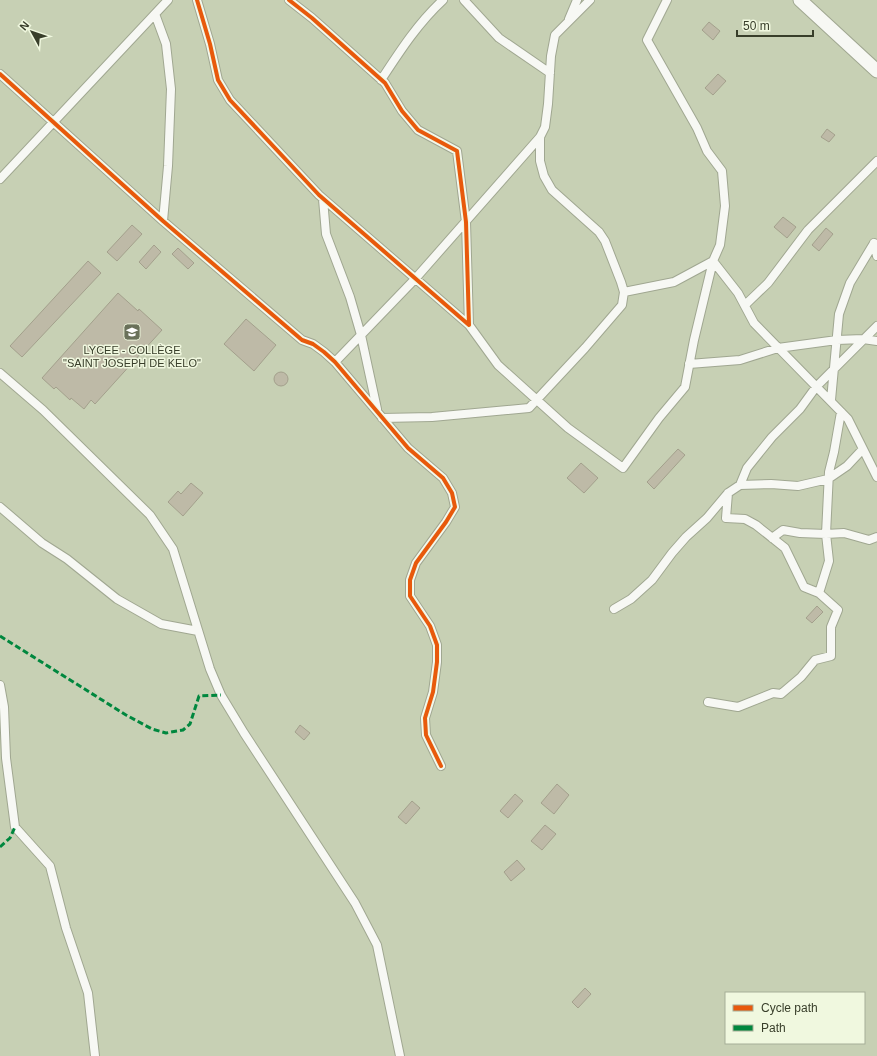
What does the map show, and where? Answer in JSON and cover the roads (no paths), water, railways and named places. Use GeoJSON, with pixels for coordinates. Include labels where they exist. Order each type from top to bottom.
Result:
{"type":"FeatureCollection","features":[{"type":"Feature","properties":{"kind":"highway"},"geometry":{"type":"LineString","coordinates":[[800,0],[877,71]]}},
{"type":"Feature","properties":{"kind":"street"},"geometry":{"type":"LineString","coordinates":[[0,179],[168,0]]}},
{"type":"Feature","properties":{"kind":"street"},"geometry":{"type":"LineString","coordinates":[[197,0],[210,44],[218,80],[230,100],[323,199],[469,325],[498,365],[568,428],[623,468],[659,418],[685,387],[713,261],[720,245],[725,206],[722,171],[707,151],[697,128],[647,40],[667,0]]}},
{"type":"Feature","properties":{"kind":"street"},"geometry":{"type":"LineString","coordinates":[[289,0],[312,18],[385,83],[402,111],[418,130],[457,151],[466,222],[469,325]]}},
{"type":"Feature","properties":{"kind":"street"},"geometry":{"type":"LineString","coordinates":[[382,80],[409,37],[432,10],[443,0]]}},
{"type":"Feature","properties":{"kind":"street"},"geometry":{"type":"LineString","coordinates":[[464,0],[499,38],[550,73]]}},
{"type":"Feature","properties":{"kind":"street"},"geometry":{"type":"LineString","coordinates":[[568,22],[577,0]]}},
{"type":"Feature","properties":{"kind":"street"},"geometry":{"type":"LineString","coordinates":[[335,362],[416,279],[540,137],[545,127],[551,56],[555,35],[590,0]]}},
{"type":"Feature","properties":{"kind":"street"},"geometry":{"type":"LineString","coordinates":[[155,14],[166,44],[170,89],[168,166],[162,220]]}},
{"type":"Feature","properties":{"kind":"street"},"geometry":{"type":"LineString","coordinates":[[0,74],[162,220],[302,340],[313,344],[335,362],[408,448],[443,478],[452,493],[455,507],[416,563],[410,580],[410,596],[430,626],[437,645],[437,662],[433,692],[425,718],[426,735],[441,766]]}},
{"type":"Feature","properties":{"kind":"street"},"geometry":{"type":"LineString","coordinates":[[380,415],[432,417],[529,408],[585,348],[622,305],[624,292],[605,241],[599,232],[552,190],[544,176],[540,161],[540,137]]}},
{"type":"Feature","properties":{"kind":"street"},"geometry":{"type":"LineString","coordinates":[[744,305],[768,283],[808,230],[877,161]]}},
{"type":"Feature","properties":{"kind":"street"},"geometry":{"type":"LineString","coordinates":[[323,199],[326,234],[350,297],[380,415]]}},
{"type":"Feature","properties":{"kind":"street"},"geometry":{"type":"LineString","coordinates":[[831,400],[839,314],[850,283],[874,243],[877,256]]}},
{"type":"Feature","properties":{"kind":"street"},"geometry":{"type":"LineString","coordinates":[[624,292],[674,282],[713,261]]}},
{"type":"Feature","properties":{"kind":"street"},"geometry":{"type":"LineString","coordinates":[[713,261],[738,293],[754,323],[816,387],[837,406],[848,419],[862,450],[877,477]]}},
{"type":"Feature","properties":{"kind":"street"},"geometry":{"type":"LineString","coordinates":[[740,486],[747,468],[772,437],[800,409],[816,387],[877,326]]}},
{"type":"Feature","properties":{"kind":"street"},"geometry":{"type":"LineString","coordinates":[[689,364],[740,360],[778,348],[837,340],[863,339],[877,341]]}},
{"type":"Feature","properties":{"kind":"street"},"geometry":{"type":"LineString","coordinates":[[0,373],[43,410],[150,515],[173,549],[210,669],[222,695],[244,733],[355,903],[377,945],[400,1056]]}},
{"type":"Feature","properties":{"kind":"street"},"geometry":{"type":"LineString","coordinates":[[819,593],[829,562],[826,534],[828,472],[834,452],[841,412]]}},
{"type":"Feature","properties":{"kind":"street"},"geometry":{"type":"LineString","coordinates":[[614,609],[631,599],[652,580],[672,553],[707,518],[728,493],[740,486],[771,484],[798,486],[828,480],[847,466],[862,450]]}},
{"type":"Feature","properties":{"kind":"street"},"geometry":{"type":"LineString","coordinates":[[708,702],[738,707],[773,693],[781,694],[801,677],[814,660],[831,656],[831,627],[838,610],[819,593],[804,587],[785,548],[745,519],[726,518],[728,493]]}},
{"type":"Feature","properties":{"kind":"street"},"geometry":{"type":"LineString","coordinates":[[0,507],[42,543],[67,559],[117,598],[161,624],[198,630]]}},
{"type":"Feature","properties":{"kind":"street"},"geometry":{"type":"LineString","coordinates":[[772,538],[783,530],[800,533],[844,533],[869,540],[877,538]]}},
{"type":"Feature","properties":{"kind":"street"},"geometry":{"type":"LineString","coordinates":[[0,685],[4,707],[6,758],[15,827],[50,866],[66,928],[88,993],[95,1056]]}},
{"type":"Feature","properties":{"kind":"place","name":"LYCEE - COLLÈGE \"SAINT JOSEPH DE KELO\""},"geometry":{"type":"Point","coordinates":[132,332]}}]}
